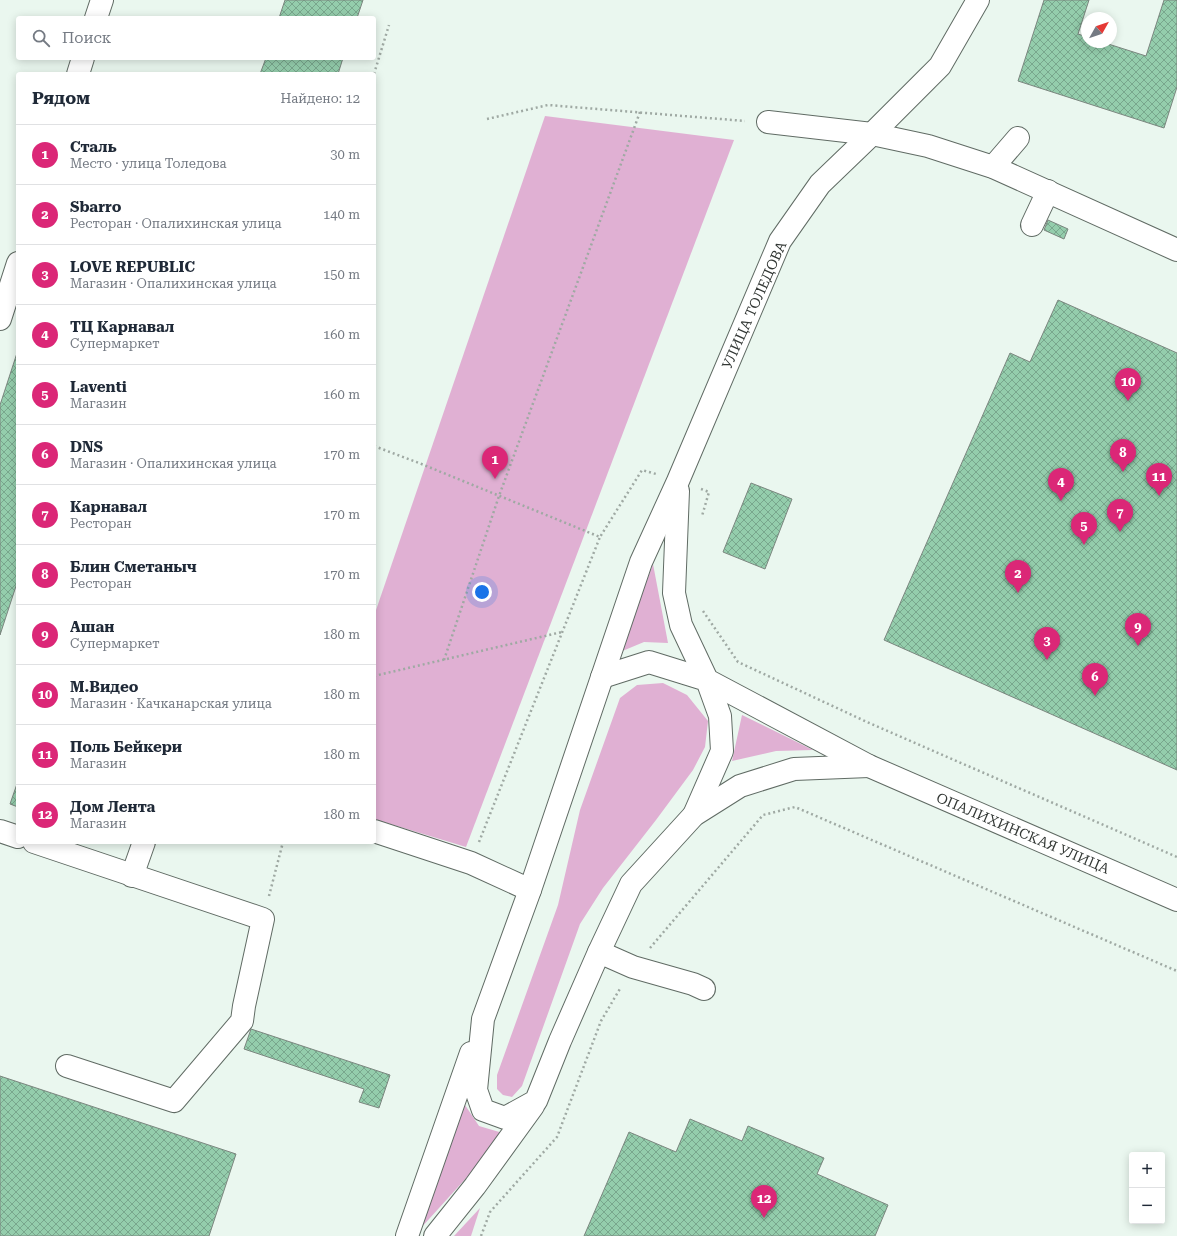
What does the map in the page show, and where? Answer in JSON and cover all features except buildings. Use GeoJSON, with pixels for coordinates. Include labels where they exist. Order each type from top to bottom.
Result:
{"type":"FeatureCollection","features":[{"type":"Feature","properties":{"kind":"street"},"geometry":{"type":"LineString","coordinates":[[97,16],[102,0]]}},
{"type":"Feature","properties":{"kind":"street","name":"УЛИЦА ТОЛЕДОВА"},"geometry":{"type":"LineString","coordinates":[[483,1019],[530,890],[641,562],[678,481],[780,241],[820,184],[940,66],[978,0]]}},
{"type":"Feature","properties":{"kind":"street"},"geometry":{"type":"LineString","coordinates":[[79,72],[82,60]]}},
{"type":"Feature","properties":{"kind":"street"},"geometry":{"type":"LineString","coordinates":[[768,122],[872,134],[928,146],[994,167],[1177,250]]}},
{"type":"Feature","properties":{"kind":"street"},"geometry":{"type":"LineString","coordinates":[[994,167],[1018,138]]}},
{"type":"Feature","properties":{"kind":"street"},"geometry":{"type":"LineString","coordinates":[[1032,225],[1048,192]]}},
{"type":"Feature","properties":{"kind":"street"},"geometry":{"type":"LineString","coordinates":[[0,319],[16,269]]}},
{"type":"Feature","properties":{"kind":"street"},"geometry":{"type":"LineString","coordinates":[[678,481],[674,593],[681,625],[707,680],[720,716],[722,751],[694,815]]}},
{"type":"Feature","properties":{"kind":"street","name":"ОПАЛИХИНСКАЯ УЛИЦА"},"geometry":{"type":"LineString","coordinates":[[602,677],[649,662],[707,680],[869,766],[1177,900]]}},
{"type":"Feature","properties":{"kind":"street"},"geometry":{"type":"LineString","coordinates":[[435,1236],[475,1186],[536,1101],[560,1041],[631,884],[694,815],[740,786],[794,769],[869,766]]}},
{"type":"Feature","properties":{"kind":"street"},"geometry":{"type":"LineString","coordinates":[[0,831],[16,836]]}},
{"type":"Feature","properties":{"kind":"street"},"geometry":{"type":"LineString","coordinates":[[376,832],[471,863],[530,890]]}},
{"type":"Feature","properties":{"kind":"street"},"geometry":{"type":"LineString","coordinates":[[40,844],[263,919],[242,1021],[174,1101],[67,1066]]}},
{"type":"Feature","properties":{"kind":"street"},"geometry":{"type":"LineString","coordinates":[[132,876],[143,844]]}},
{"type":"Feature","properties":{"kind":"street"},"geometry":{"type":"LineString","coordinates":[[599,952],[633,967],[693,984],[704,989]]}},
{"type":"Feature","properties":{"kind":"street"},"geometry":{"type":"LineString","coordinates":[[483,1019],[476,1090],[483,1110],[505,1118],[536,1101]]}},
{"type":"Feature","properties":{"kind":"street"},"geometry":{"type":"LineString","coordinates":[[407,1236],[483,1019]]}},
{"type":"Feature","properties":{"kind":"path"},"geometry":{"type":"LineString","coordinates":[[375,72],[389,25]]}},
{"type":"Feature","properties":{"kind":"path"},"geometry":{"type":"LineString","coordinates":[[487,119],[548,105],[768,122]]}},
{"type":"Feature","properties":{"kind":"path"},"geometry":{"type":"LineString","coordinates":[[444,660],[499,496],[640,112]]}},
{"type":"Feature","properties":{"kind":"path"},"geometry":{"type":"LineString","coordinates":[[376,447],[600,537]]}},
{"type":"Feature","properties":{"kind":"path"},"geometry":{"type":"LineString","coordinates":[[471,863],[600,537],[642,470],[709,492],[701,521]]}},
{"type":"Feature","properties":{"kind":"path"},"geometry":{"type":"LineString","coordinates":[[703,610],[738,662],[867,722],[1177,858]]}},
{"type":"Feature","properties":{"kind":"path"},"geometry":{"type":"LineString","coordinates":[[376,676],[562,632]]}},
{"type":"Feature","properties":{"kind":"path"},"geometry":{"type":"LineString","coordinates":[[481,1236],[490,1212],[557,1137],[601,1021],[633,967],[763,815],[795,807],[1177,971]]}},
{"type":"Feature","properties":{"kind":"path"},"geometry":{"type":"LineString","coordinates":[[263,919],[282,844]]}},
{"type":"Feature","properties":{"kind":"shaded area"},"geometry":{"type":"Polygon","coordinates":[[[545,116],[734,140],[466,847],[376,820],[376,610],[545,116]]]}},
{"type":"Feature","properties":{"kind":"shaded area"},"geometry":{"type":"Polygon","coordinates":[[[653,564],[668,643],[644,642],[620,652],[653,564]]]}},
{"type":"Feature","properties":{"kind":"shaded area"},"geometry":{"type":"Polygon","coordinates":[[[663,683],[687,695],[708,721],[705,747],[693,770],[603,888],[580,924],[522,1086],[512,1097],[503,1095],[497,1089],[497,1075],[558,905],[580,810],[620,698],[637,685],[663,683]]]}},
{"type":"Feature","properties":{"kind":"shaded area"},"geometry":{"type":"Polygon","coordinates":[[[742,715],[813,750],[776,751],[732,761],[742,715]]]}},
{"type":"Feature","properties":{"kind":"shaded area"},"geometry":{"type":"Polygon","coordinates":[[[463,1102],[479,1126],[506,1134],[420,1229],[463,1102]]]}},
{"type":"Feature","properties":{"kind":"shaded area"},"geometry":{"type":"Polygon","coordinates":[[[480,1208],[471,1236],[454,1236],[480,1208]]]}},
{"type":"Feature","properties":{"kind":"place","name":"М.Видео"},"geometry":{"type":"Point","coordinates":[1128,401]}},
{"type":"Feature","properties":{"kind":"place","name":"Блин Сметаныч"},"geometry":{"type":"Point","coordinates":[1123,472]}},
{"type":"Feature","properties":{"kind":"place","name":"Сталь"},"geometry":{"type":"Point","coordinates":[495,479]}},
{"type":"Feature","properties":{"kind":"place","name":"Поль Бейкери"},"geometry":{"type":"Point","coordinates":[1159,496]}},
{"type":"Feature","properties":{"kind":"place","name":"ТЦ Карнавал"},"geometry":{"type":"Point","coordinates":[1061,501]}},
{"type":"Feature","properties":{"kind":"place","name":"Карнавал"},"geometry":{"type":"Point","coordinates":[1120,532]}},
{"type":"Feature","properties":{"kind":"place","name":"Laventi"},"geometry":{"type":"Point","coordinates":[1084,545]}},
{"type":"Feature","properties":{"kind":"place","name":"Sbarro"},"geometry":{"type":"Point","coordinates":[1018,593]}},
{"type":"Feature","properties":{"kind":"place","name":"Ашан"},"geometry":{"type":"Point","coordinates":[1138,646]}},
{"type":"Feature","properties":{"kind":"place","name":"LOVE REPUBLIC"},"geometry":{"type":"Point","coordinates":[1047,660]}},
{"type":"Feature","properties":{"kind":"place","name":"DNS"},"geometry":{"type":"Point","coordinates":[1095,696]}},
{"type":"Feature","properties":{"kind":"place","name":"Дом Лента"},"geometry":{"type":"Point","coordinates":[764,1218]}}]}
